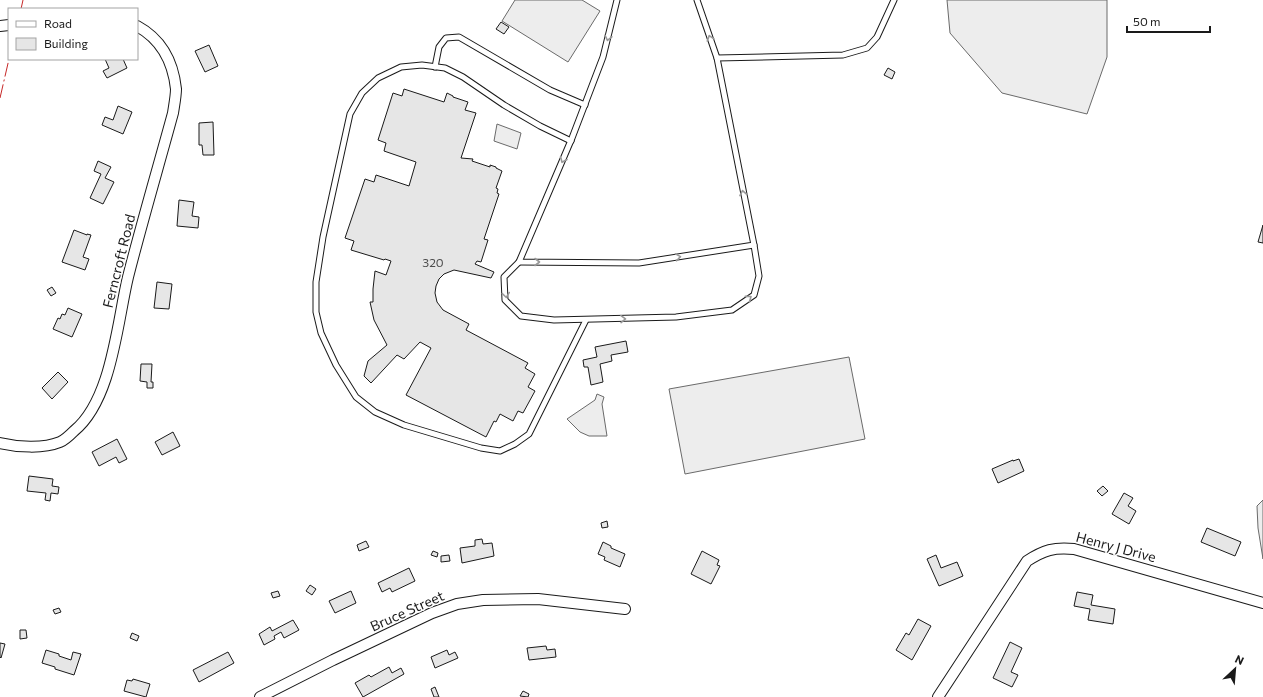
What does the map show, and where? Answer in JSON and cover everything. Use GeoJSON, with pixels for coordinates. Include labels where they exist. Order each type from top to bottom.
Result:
{"type":"FeatureCollection","features":[{"type":"Feature","properties":{"kind":"street","name":"Ferncroft Road"},"geometry":{"type":"LineString","coordinates":[[0,443],[13,446],[36,447],[60,442],[75,430],[92,411],[107,378],[128,276],[173,113],[176,90],[170,64],[162,47],[148,32],[138,27]]}},
{"type":"Feature","properties":{"kind":"street","name":"Henry J Drive"},"geometry":{"type":"LineString","coordinates":[[938,697],[1027,561],[1040,553],[1052,549],[1074,549],[1263,603]]}},
{"type":"Feature","properties":{"kind":"street","name":"Bruce Street"},"geometry":{"type":"LineString","coordinates":[[260,697],[432,613],[458,604],[483,600],[538,599],[625,609]]}},
{"type":"Feature","properties":{"kind":"lane"},"geometry":{"type":"LineString","coordinates":[[617,0],[603,57],[571,141],[519,262],[504,276],[505,300],[521,316],[554,320],[676,317],[732,310],[754,295],[759,276],[754,245],[717,58],[697,0]]}},
{"type":"Feature","properties":{"kind":"lane"},"geometry":{"type":"LineString","coordinates":[[717,58],[843,55],[867,48],[877,37],[894,0]]}},
{"type":"Feature","properties":{"kind":"lane"},"geometry":{"type":"LineString","coordinates":[[435,67],[439,47],[446,38],[459,36],[550,90],[585,105]]}},
{"type":"Feature","properties":{"kind":"lane"},"geometry":{"type":"LineString","coordinates":[[571,141],[540,126],[504,105],[463,77],[445,68],[422,65],[401,67],[378,78],[362,94],[350,114],[323,237],[316,282],[316,312],[321,333],[336,365],[356,397],[375,412],[404,425],[481,448],[500,450],[515,444],[529,434],[586,320]]}},
{"type":"Feature","properties":{"kind":"lane"},"geometry":{"type":"LineString","coordinates":[[519,262],[639,262],[754,245]]}},
{"type":"Feature","properties":{"kind":"shaded area"},"geometry":{"type":"Polygon","coordinates":[[[515,0],[582,0],[600,11],[568,62],[502,21],[515,0]]]}},
{"type":"Feature","properties":{"kind":"shaded area"},"geometry":{"type":"Polygon","coordinates":[[[947,0],[1107,0],[1107,57],[1087,114],[1002,93],[950,33],[947,0]]]}},
{"type":"Feature","properties":{"kind":"shaded area"},"geometry":{"type":"Polygon","coordinates":[[[497,124],[521,133],[517,149],[494,141],[497,124]]]}},
{"type":"Feature","properties":{"kind":"shaded area"},"geometry":{"type":"Polygon","coordinates":[[[849,357],[865,439],[685,474],[669,389],[849,357]]]}},
{"type":"Feature","properties":{"kind":"shaded area"},"geometry":{"type":"Polygon","coordinates":[[[597,394],[604,397],[602,404],[607,436],[589,436],[580,432],[567,419],[595,400],[597,394]]]}},
{"type":"Feature","properties":{"kind":"shaded area"},"geometry":{"type":"Polygon","coordinates":[[[1263,500],[1263,559],[1258,528],[1257,506],[1263,500]]]}},
{"type":"Feature","properties":{"kind":"building"},"geometry":{"type":"Polygon","coordinates":[[[501,22],[509,27],[504,34],[496,29],[501,22]]]}},
{"type":"Feature","properties":{"kind":"building"},"geometry":{"type":"Polygon","coordinates":[[[209,45],[218,66],[205,72],[195,51],[209,45]]]}},
{"type":"Feature","properties":{"kind":"building"},"geometry":{"type":"Polygon","coordinates":[[[105,60],[123,60],[127,68],[107,78],[103,71],[109,68],[105,60]]]}},
{"type":"Feature","properties":{"kind":"building"},"geometry":{"type":"Polygon","coordinates":[[[888,68],[895,72],[892,79],[884,75],[888,68]]]}},
{"type":"Feature","properties":{"kind":"building"},"geometry":{"type":"Polygon","coordinates":[[[404,89],[444,102],[447,93],[453,97],[468,102],[465,110],[476,113],[461,158],[473,159],[472,161],[490,167],[490,165],[496,167],[502,171],[496,188],[498,189],[497,193],[499,194],[484,239],[488,240],[481,262],[477,261],[475,264],[494,272],[491,278],[454,270],[444,274],[439,279],[435,293],[437,302],[443,310],[469,324],[466,330],[528,363],[525,368],[535,374],[528,387],[535,391],[523,413],[518,411],[513,421],[500,414],[496,422],[494,421],[486,437],[406,395],[431,348],[420,342],[404,359],[397,355],[371,383],[364,376],[368,361],[387,345],[374,320],[370,302],[373,302],[375,271],[386,275],[391,261],[351,250],[354,241],[345,238],[365,179],[374,182],[376,175],[409,186],[416,162],[384,151],[386,143],[378,140],[393,93],[402,96],[404,89]]]}},
{"type":"Feature","properties":{"kind":"building"},"geometry":{"type":"Polygon","coordinates":[[[118,106],[132,112],[123,134],[102,125],[105,117],[113,120],[118,106]]]}},
{"type":"Feature","properties":{"kind":"building"},"geometry":{"type":"Polygon","coordinates":[[[213,122],[214,155],[203,155],[202,145],[199,145],[199,123],[213,122]]]}},
{"type":"Feature","properties":{"kind":"building"},"geometry":{"type":"Polygon","coordinates":[[[98,161],[111,167],[105,178],[114,182],[103,204],[90,198],[101,174],[94,171],[98,161]]]}},
{"type":"Feature","properties":{"kind":"building"},"geometry":{"type":"Polygon","coordinates":[[[179,200],[194,202],[192,216],[199,217],[198,228],[177,226],[179,200]]]}},
{"type":"Feature","properties":{"kind":"building"},"geometry":{"type":"Polygon","coordinates":[[[1263,225],[1263,243],[1258,242],[1263,225]]]}},
{"type":"Feature","properties":{"kind":"building"},"geometry":{"type":"Polygon","coordinates":[[[74,230],[91,235],[83,257],[89,259],[85,270],[62,262],[74,230]]]}},
{"type":"Feature","properties":{"kind":"building"},"geometry":{"type":"Polygon","coordinates":[[[157,282],[172,284],[169,309],[154,308],[157,282]]]}},
{"type":"Feature","properties":{"kind":"building"},"geometry":{"type":"Polygon","coordinates":[[[52,287],[56,293],[51,296],[47,290],[52,287]]]}},
{"type":"Feature","properties":{"kind":"building"},"geometry":{"type":"Polygon","coordinates":[[[68,308],[82,314],[72,337],[53,329],[58,318],[60,319],[62,314],[65,315],[68,308]]]}},
{"type":"Feature","properties":{"kind":"building"},"geometry":{"type":"Polygon","coordinates":[[[626,341],[628,352],[611,355],[612,361],[600,364],[603,382],[591,385],[588,367],[584,367],[583,360],[597,357],[595,347],[626,341]]]}},
{"type":"Feature","properties":{"kind":"building"},"geometry":{"type":"Polygon","coordinates":[[[141,364],[152,364],[151,382],[153,382],[153,388],[147,388],[147,382],[140,381],[141,364]]]}},
{"type":"Feature","properties":{"kind":"building"},"geometry":{"type":"Polygon","coordinates":[[[58,372],[68,382],[52,399],[42,388],[58,372]]]}},
{"type":"Feature","properties":{"kind":"building"},"geometry":{"type":"Polygon","coordinates":[[[173,432],[180,446],[162,455],[155,442],[173,432]]]}},
{"type":"Feature","properties":{"kind":"building"},"geometry":{"type":"Polygon","coordinates":[[[117,439],[127,459],[119,463],[116,457],[99,466],[92,452],[117,439]]]}},
{"type":"Feature","properties":{"kind":"building"},"geometry":{"type":"Polygon","coordinates":[[[1019,459],[1024,471],[998,483],[992,469],[1019,459]]]}},
{"type":"Feature","properties":{"kind":"building"},"geometry":{"type":"Polygon","coordinates":[[[29,476],[53,479],[52,486],[59,487],[58,494],[51,493],[50,501],[45,500],[46,493],[27,491],[29,476]]]}},
{"type":"Feature","properties":{"kind":"building"},"geometry":{"type":"Polygon","coordinates":[[[1103,486],[1108,491],[1102,496],[1097,491],[1103,486]]]}},
{"type":"Feature","properties":{"kind":"building"},"geometry":{"type":"Polygon","coordinates":[[[1124,493],[1133,498],[1128,506],[1136,511],[1129,524],[1112,514],[1124,493]]]}},
{"type":"Feature","properties":{"kind":"building"},"geometry":{"type":"Polygon","coordinates":[[[607,521],[608,527],[602,528],[601,523],[607,521]]]}},
{"type":"Feature","properties":{"kind":"building"},"geometry":{"type":"Polygon","coordinates":[[[1207,528],[1241,542],[1235,556],[1201,542],[1207,528]]]}},
{"type":"Feature","properties":{"kind":"building"},"geometry":{"type":"Polygon","coordinates":[[[482,539],[483,544],[492,543],[494,556],[462,563],[460,548],[475,546],[475,540],[482,539]]]}},
{"type":"Feature","properties":{"kind":"building"},"geometry":{"type":"Polygon","coordinates":[[[366,541],[369,547],[359,551],[357,545],[366,541]]]}},
{"type":"Feature","properties":{"kind":"building"},"geometry":{"type":"Polygon","coordinates":[[[603,542],[611,546],[611,548],[625,554],[620,567],[604,560],[605,557],[598,554],[603,542]]]}},
{"type":"Feature","properties":{"kind":"building"},"geometry":{"type":"Polygon","coordinates":[[[433,551],[438,553],[437,557],[431,555],[433,551]]]}},
{"type":"Feature","properties":{"kind":"building"},"geometry":{"type":"Polygon","coordinates":[[[702,551],[719,560],[717,565],[720,566],[711,584],[691,574],[702,551]]]}},
{"type":"Feature","properties":{"kind":"building"},"geometry":{"type":"Polygon","coordinates":[[[449,555],[450,561],[441,562],[441,556],[449,555]]]}},
{"type":"Feature","properties":{"kind":"building"},"geometry":{"type":"Polygon","coordinates":[[[936,555],[941,568],[957,562],[963,576],[939,586],[927,559],[936,555]]]}},
{"type":"Feature","properties":{"kind":"building"},"geometry":{"type":"Polygon","coordinates":[[[409,568],[415,581],[392,592],[390,588],[382,592],[378,583],[409,568]]]}},
{"type":"Feature","properties":{"kind":"building"},"geometry":{"type":"Polygon","coordinates":[[[310,585],[316,589],[312,595],[306,591],[310,585]]]}},
{"type":"Feature","properties":{"kind":"building"},"geometry":{"type":"Polygon","coordinates":[[[278,591],[280,596],[273,598],[271,593],[278,591]]]}},
{"type":"Feature","properties":{"kind":"building"},"geometry":{"type":"Polygon","coordinates":[[[351,591],[356,603],[335,613],[329,601],[351,591]]]}},
{"type":"Feature","properties":{"kind":"building"},"geometry":{"type":"Polygon","coordinates":[[[1077,592],[1093,595],[1091,605],[1115,609],[1113,624],[1088,620],[1090,609],[1074,606],[1077,592]]]}},
{"type":"Feature","properties":{"kind":"building"},"geometry":{"type":"Polygon","coordinates":[[[59,608],[61,612],[55,614],[53,610],[59,608]]]}},
{"type":"Feature","properties":{"kind":"building"},"geometry":{"type":"Polygon","coordinates":[[[918,619],[931,626],[912,660],[896,650],[906,633],[909,635],[918,619]]]}},
{"type":"Feature","properties":{"kind":"building"},"geometry":{"type":"Polygon","coordinates":[[[293,620],[299,630],[284,638],[281,632],[274,636],[275,639],[264,645],[259,634],[270,627],[272,631],[293,620]]]}},
{"type":"Feature","properties":{"kind":"building"},"geometry":{"type":"Polygon","coordinates":[[[20,630],[26,630],[27,638],[20,639],[20,630]]]}},
{"type":"Feature","properties":{"kind":"building"},"geometry":{"type":"Polygon","coordinates":[[[132,633],[139,636],[137,641],[130,638],[132,633]]]}},
{"type":"Feature","properties":{"kind":"building"},"geometry":{"type":"Polygon","coordinates":[[[1010,642],[1022,648],[1011,672],[1018,675],[1012,687],[993,678],[1010,642]]]}},
{"type":"Feature","properties":{"kind":"building"},"geometry":{"type":"Polygon","coordinates":[[[0,643],[5,644],[1,658],[0,657],[0,643]]]}},
{"type":"Feature","properties":{"kind":"building"},"geometry":{"type":"Polygon","coordinates":[[[546,646],[547,650],[555,649],[556,657],[529,660],[527,648],[546,646]]]}},
{"type":"Feature","properties":{"kind":"building"},"geometry":{"type":"Polygon","coordinates":[[[46,650],[71,660],[73,652],[81,654],[74,675],[42,663],[46,650]]]}},
{"type":"Feature","properties":{"kind":"building"},"geometry":{"type":"Polygon","coordinates":[[[447,650],[449,655],[455,652],[458,658],[435,668],[431,657],[447,650]]]}},
{"type":"Feature","properties":{"kind":"building"},"geometry":{"type":"Polygon","coordinates":[[[228,652],[234,663],[199,682],[193,670],[228,652]]]}},
{"type":"Feature","properties":{"kind":"building"},"geometry":{"type":"Polygon","coordinates":[[[389,667],[392,673],[401,668],[404,674],[363,697],[355,683],[369,675],[371,677],[389,667]]]}},
{"type":"Feature","properties":{"kind":"building"},"geometry":{"type":"Polygon","coordinates":[[[133,679],[150,684],[146,697],[124,691],[127,680],[132,681],[133,679]]]}},
{"type":"Feature","properties":{"kind":"building"},"geometry":{"type":"Polygon","coordinates":[[[435,687],[439,697],[434,697],[431,689],[435,687]]]}},
{"type":"Feature","properties":{"kind":"building"},"geometry":{"type":"Polygon","coordinates":[[[523,691],[529,694],[528,697],[520,696],[523,691]]]}},
{"type":"Feature","properties":{"kind":"power"},"geometry":{"type":"LineString","coordinates":[[21,8],[23,0]]}},
{"type":"Feature","properties":{"kind":"power"},"geometry":{"type":"LineString","coordinates":[[0,98],[9,60]]}}]}
